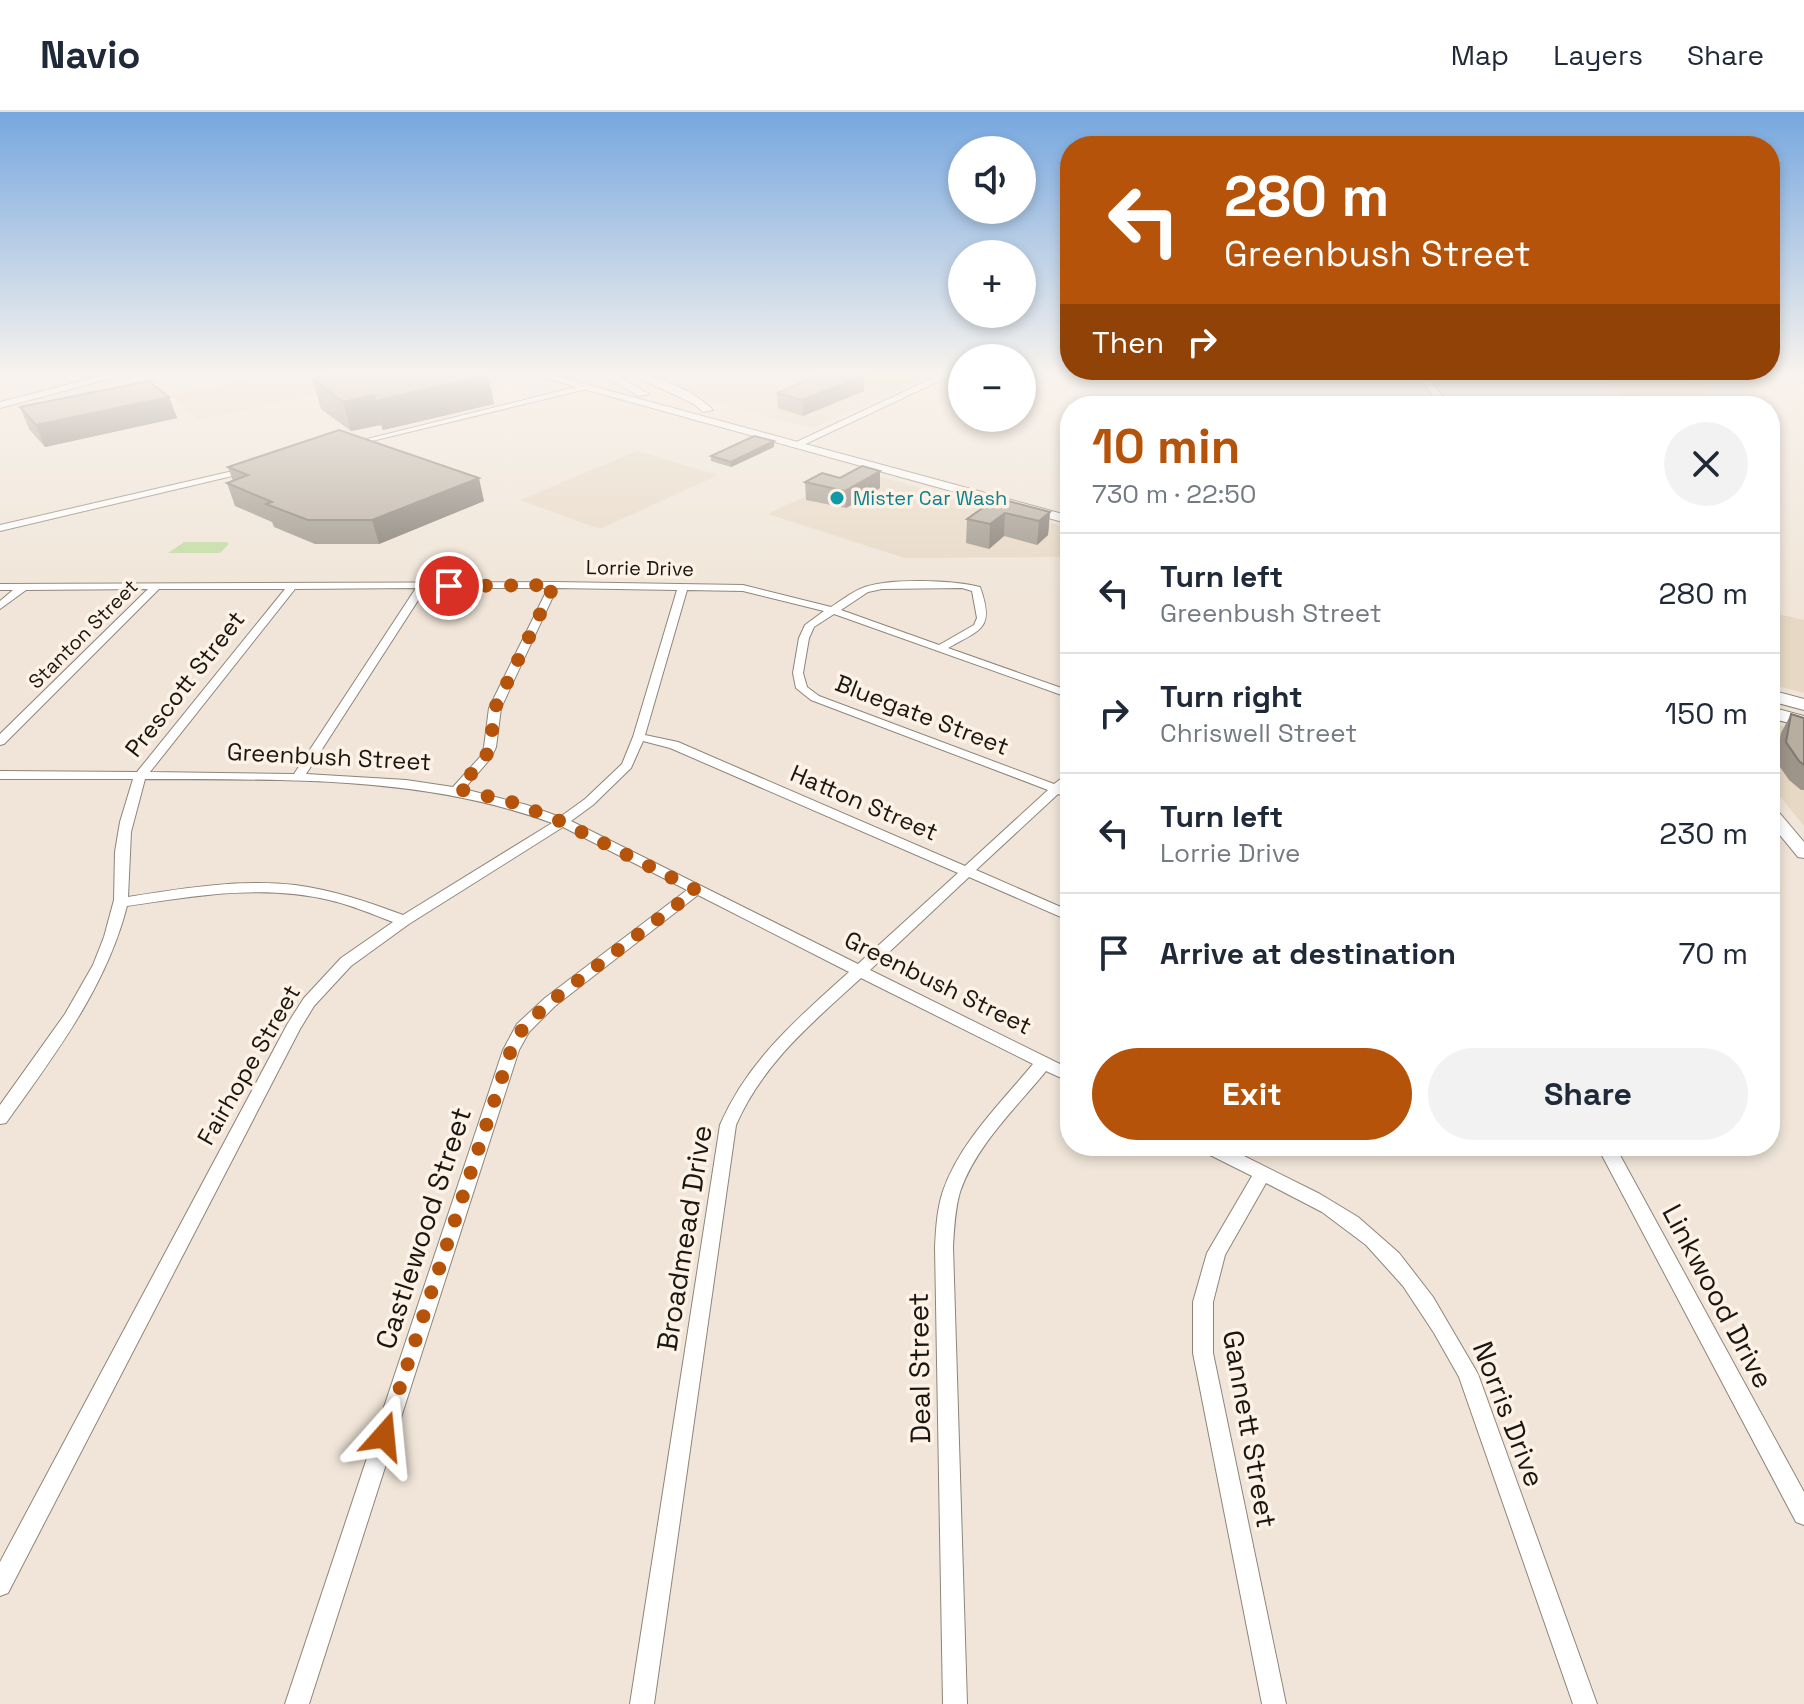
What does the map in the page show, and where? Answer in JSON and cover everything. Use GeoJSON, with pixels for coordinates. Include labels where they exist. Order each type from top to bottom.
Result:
{"type":"FeatureCollection","features":[{"type":"Feature","properties":{"kind":"main road"},"geometry":{"type":"LineString","coordinates":[[804,447],[1060,511]]}},
{"type":"Feature","properties":{"kind":"main road"},"geometry":{"type":"LineString","coordinates":[[848,447],[1060,511]]}},
{"type":"Feature","properties":{"kind":"main road"},"geometry":{"type":"LineString","coordinates":[[1780,698],[1804,705]]}},
{"type":"Feature","properties":{"kind":"main road"},"geometry":{"type":"LineString","coordinates":[[1780,715],[1804,722]]}},
{"type":"Feature","properties":{"kind":"street"},"geometry":{"type":"LineString","coordinates":[[0,528],[261,466]]}},
{"type":"Feature","properties":{"kind":"street"},"geometry":{"type":"LineString","coordinates":[[458,789],[485,758],[490,747],[495,708],[554,585]]}},
{"type":"Feature","properties":{"kind":"street","name":"Lorrie Drive"},"geometry":{"type":"LineString","coordinates":[[0,587],[554,585],[683,586],[761,591],[831,610],[1060,691]]}},
{"type":"Feature","properties":{"kind":"street"},"geometry":{"type":"LineString","coordinates":[[831,610],[865,590],[882,586],[962,585],[977,589],[982,618],[978,627],[939,649]]}},
{"type":"Feature","properties":{"kind":"street","name":"Stanton Street"},"geometry":{"type":"LineString","coordinates":[[0,741],[157,586]]}},
{"type":"Feature","properties":{"kind":"street","name":"Prescott Street"},"geometry":{"type":"LineString","coordinates":[[0,1118],[86,996],[104,959],[122,902],[122,850],[128,805],[141,775],[292,586]]}},
{"type":"Feature","properties":{"kind":"street"},"geometry":{"type":"LineString","coordinates":[[298,777],[423,586]]}},
{"type":"Feature","properties":{"kind":"street","name":"Fairhope Street"},"geometry":{"type":"LineString","coordinates":[[0,1585],[293,1027],[309,1002],[346,962],[404,921],[562,822],[589,802],[627,765],[639,737],[683,586]]}},
{"type":"Feature","properties":{"kind":"street"},"geometry":{"type":"LineString","coordinates":[[0,606],[23,587]]}},
{"type":"Feature","properties":{"kind":"street","name":"Bluegate Street"},"geometry":{"type":"LineString","coordinates":[[831,610],[810,625],[804,638],[798,673],[802,688],[815,698],[1060,785]]}},
{"type":"Feature","properties":{"kind":"street","name":"Hatton Street"},"geometry":{"type":"LineString","coordinates":[[639,737],[674,745],[1060,912]]}},
{"type":"Feature","properties":{"kind":"street","name":"Greenbush Street"},"geometry":{"type":"LineString","coordinates":[[0,775],[371,779],[458,789],[515,803],[562,822],[1060,1071]]}},
{"type":"Feature","properties":{"kind":"street","name":"Broadmead Drive"},"geometry":{"type":"LineString","coordinates":[[642,1704],[728,1125],[735,1107],[766,1059],[965,870],[1060,791]]}},
{"type":"Feature","properties":{"kind":"street"},"geometry":{"type":"LineString","coordinates":[[1780,824],[1804,853]]}},
{"type":"Feature","properties":{"kind":"street"},"geometry":{"type":"LineString","coordinates":[[122,902],[212,888],[284,887],[324,892],[361,902],[404,921]]}},
{"type":"Feature","properties":{"kind":"street","name":"Castlewood Street"},"geometry":{"type":"LineString","coordinates":[[297,1704],[511,1050],[523,1028],[550,1002],[696,890]]}},
{"type":"Feature","properties":{"kind":"street","name":"Deal Street"},"geometry":{"type":"LineString","coordinates":[[955,1704],[944,1247],[946,1222],[952,1190],[970,1154],[1044,1062]]}},
{"type":"Feature","properties":{"kind":"street"},"geometry":{"type":"LineString","coordinates":[[1227,1156],[1262,1174]]}},
{"type":"Feature","properties":{"kind":"street","name":"Linkwood Drive"},"geometry":{"type":"LineString","coordinates":[[1611,1156],[1804,1514]]}},
{"type":"Feature","properties":{"kind":"street","name":"Gannett Street"},"geometry":{"type":"LineString","coordinates":[[1262,1174],[1216,1253],[1203,1302],[1203,1353],[1274,1704]]}},
{"type":"Feature","properties":{"kind":"street","name":"Norris Drive"},"geometry":{"type":"LineString","coordinates":[[1262,1174],[1331,1208],[1371,1239],[1417,1288],[1443,1325],[1468,1374],[1585,1704]]}},
{"type":"Feature","properties":{"kind":"shaded area"},"geometry":{"type":"Polygon","coordinates":[[[637,451],[718,475],[600,529],[520,500],[637,451]]]}},
{"type":"Feature","properties":{"kind":"shaded area"},"geometry":{"type":"Polygon","coordinates":[[[858,471],[1060,525],[1060,557],[904,558],[768,514],[858,471]]]}},
{"type":"Feature","properties":{"kind":"shaded area"},"geometry":{"type":"Polygon","coordinates":[[[1780,614],[1804,620],[1804,693],[1780,687],[1780,614]]]}},
{"type":"Feature","properties":{"kind":"shaded area"},"geometry":{"type":"Polygon","coordinates":[[[1780,726],[1804,732],[1804,826],[1780,796],[1780,726]]]}},
{"type":"Feature","properties":{"kind":"green space"},"geometry":{"type":"Polygon","coordinates":[[[184,542],[229,544],[220,553],[168,553],[184,542]]]}},
{"type":"Feature","properties":{"kind":"building"},"geometry":{"type":"Polygon","coordinates":[[[287,447],[389,447],[479,478],[372,520],[308,520],[266,504],[272,502],[227,483],[248,475],[228,467],[287,447]]]}},
{"type":"Feature","properties":{"kind":"building"},"geometry":{"type":"Polygon","coordinates":[[[730,447],[761,447],[731,462],[711,456],[730,447]]]}},
{"type":"Feature","properties":{"kind":"building"},"geometry":{"type":"Polygon","coordinates":[[[862,466],[880,471],[845,491],[805,482],[822,473],[840,478],[862,466]]]}},
{"type":"Feature","properties":{"kind":"building"},"geometry":{"type":"Polygon","coordinates":[[[997,498],[1050,512],[1039,521],[1005,513],[990,524],[967,519],[997,498]]]}},
{"type":"Feature","properties":{"kind":"building"},"geometry":{"type":"Polygon","coordinates":[[[1791,714],[1804,718],[1804,765],[1786,742],[1791,714]]]}},
{"type":"Feature","properties":{"kind":"place","name":"Mister Car Wash"},"geometry":{"type":"Point","coordinates":[837,498]}},
{"type":"Feature","properties":{"kind":"route"},"geometry":{"type":"LineString","coordinates":[[384,1436],[511,1050],[523,1028],[550,1002],[696,890],[562,822],[515,803],[458,789],[485,758],[490,747],[495,708],[554,585],[449,586]]}}]}
